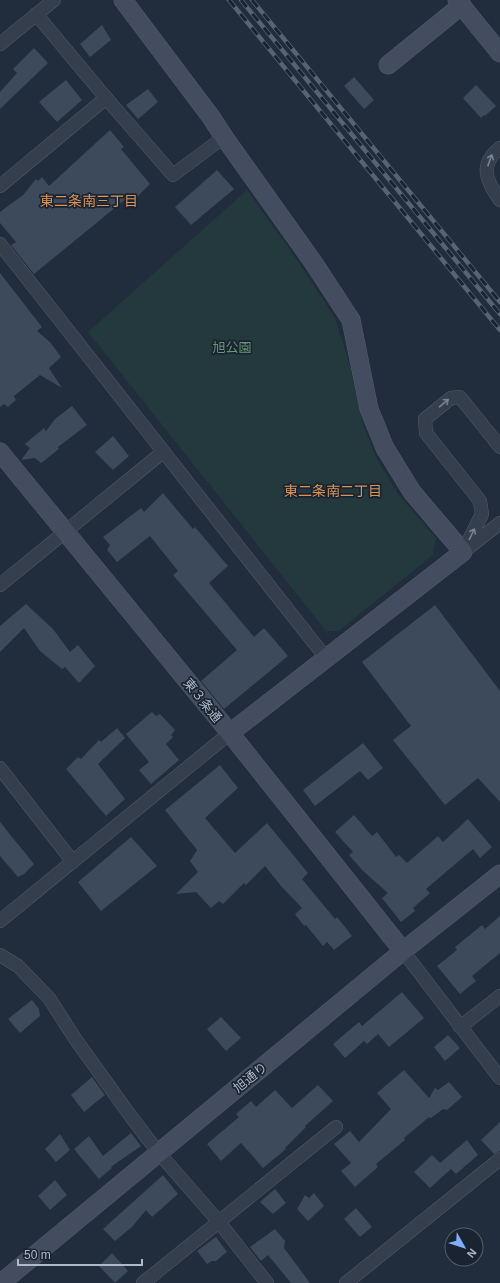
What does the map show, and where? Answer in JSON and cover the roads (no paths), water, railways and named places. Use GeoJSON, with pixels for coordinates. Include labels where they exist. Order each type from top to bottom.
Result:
{"type":"FeatureCollection","features":[{"type":"Feature","properties":{"kind":"street"},"geometry":{"type":"LineString","coordinates":[[0,44],[54,0]]}},
{"type":"Feature","properties":{"kind":"street"},"geometry":{"type":"LineString","coordinates":[[123,0],[211,117],[313,262],[351,320],[369,409],[385,448],[412,492],[463,552]]}},
{"type":"Feature","properties":{"kind":"street"},"geometry":{"type":"LineString","coordinates":[[388,65],[463,2],[500,52]]}},
{"type":"Feature","properties":{"kind":"street"},"geometry":{"type":"LineString","coordinates":[[36,14],[106,98],[174,175],[224,137]]}},
{"type":"Feature","properties":{"kind":"street"},"geometry":{"type":"LineString","coordinates":[[0,186],[106,98]]}},
{"type":"Feature","properties":{"kind":"street"},"geometry":{"type":"LineString","coordinates":[[500,148],[492,154],[486,174],[492,189],[500,200]]}},
{"type":"Feature","properties":{"kind":"street"},"geometry":{"type":"LineString","coordinates":[[0,244],[326,658]]}},
{"type":"Feature","properties":{"kind":"street"},"geometry":{"type":"LineString","coordinates":[[463,552],[482,514],[480,501],[426,434],[425,419],[450,398],[460,397],[500,447]]}},
{"type":"Feature","properties":{"kind":"street","name":"東３条通"},"geometry":{"type":"LineString","coordinates":[[0,452],[230,733],[403,951]]}},
{"type":"Feature","properties":{"kind":"street"},"geometry":{"type":"LineString","coordinates":[[0,585],[163,452]]}},
{"type":"Feature","properties":{"kind":"street"},"geometry":{"type":"LineString","coordinates":[[0,921],[230,733],[500,523]]}},
{"type":"Feature","properties":{"kind":"street"},"geometry":{"type":"LineString","coordinates":[[0,768],[73,862]]}},
{"type":"Feature","properties":{"kind":"street","name":"旭通り"},"geometry":{"type":"LineString","coordinates":[[0,1283],[403,951],[500,874]]}},
{"type":"Feature","properties":{"kind":"street"},"geometry":{"type":"LineString","coordinates":[[403,951],[500,1078]]}},
{"type":"Feature","properties":{"kind":"street"},"geometry":{"type":"LineString","coordinates":[[0,955],[18,966],[49,998],[76,1040],[158,1152],[219,1222],[267,1283]]}},
{"type":"Feature","properties":{"kind":"street"},"geometry":{"type":"LineString","coordinates":[[460,1027],[500,996]]}},
{"type":"Feature","properties":{"kind":"street"},"geometry":{"type":"LineString","coordinates":[[143,1283],[336,1127]]}},
{"type":"Feature","properties":{"kind":"street"},"geometry":{"type":"LineString","coordinates":[[346,1283],[500,1159]]}},
{"type":"Feature","properties":{"kind":"railway"},"geometry":{"type":"LineString","coordinates":[[229,0],[500,330]]}},
{"type":"Feature","properties":{"kind":"railway"},"geometry":{"type":"LineString","coordinates":[[241,0],[500,314]]}},
{"type":"Feature","properties":{"kind":"railway"},"geometry":{"type":"LineString","coordinates":[[252,0],[500,302]]}},
{"type":"Feature","properties":{"kind":"district","name":"東二条南三丁目"},"geometry":{"type":"Point","coordinates":[89,201]}},
{"type":"Feature","properties":{"kind":"district","name":"東二条南二丁目"},"geometry":{"type":"Point","coordinates":[333,491]}},
{"type":"Feature","properties":{"kind":"park label","name":"旭公園"},"geometry":{"type":"Point","coordinates":[232,347]}}]}
